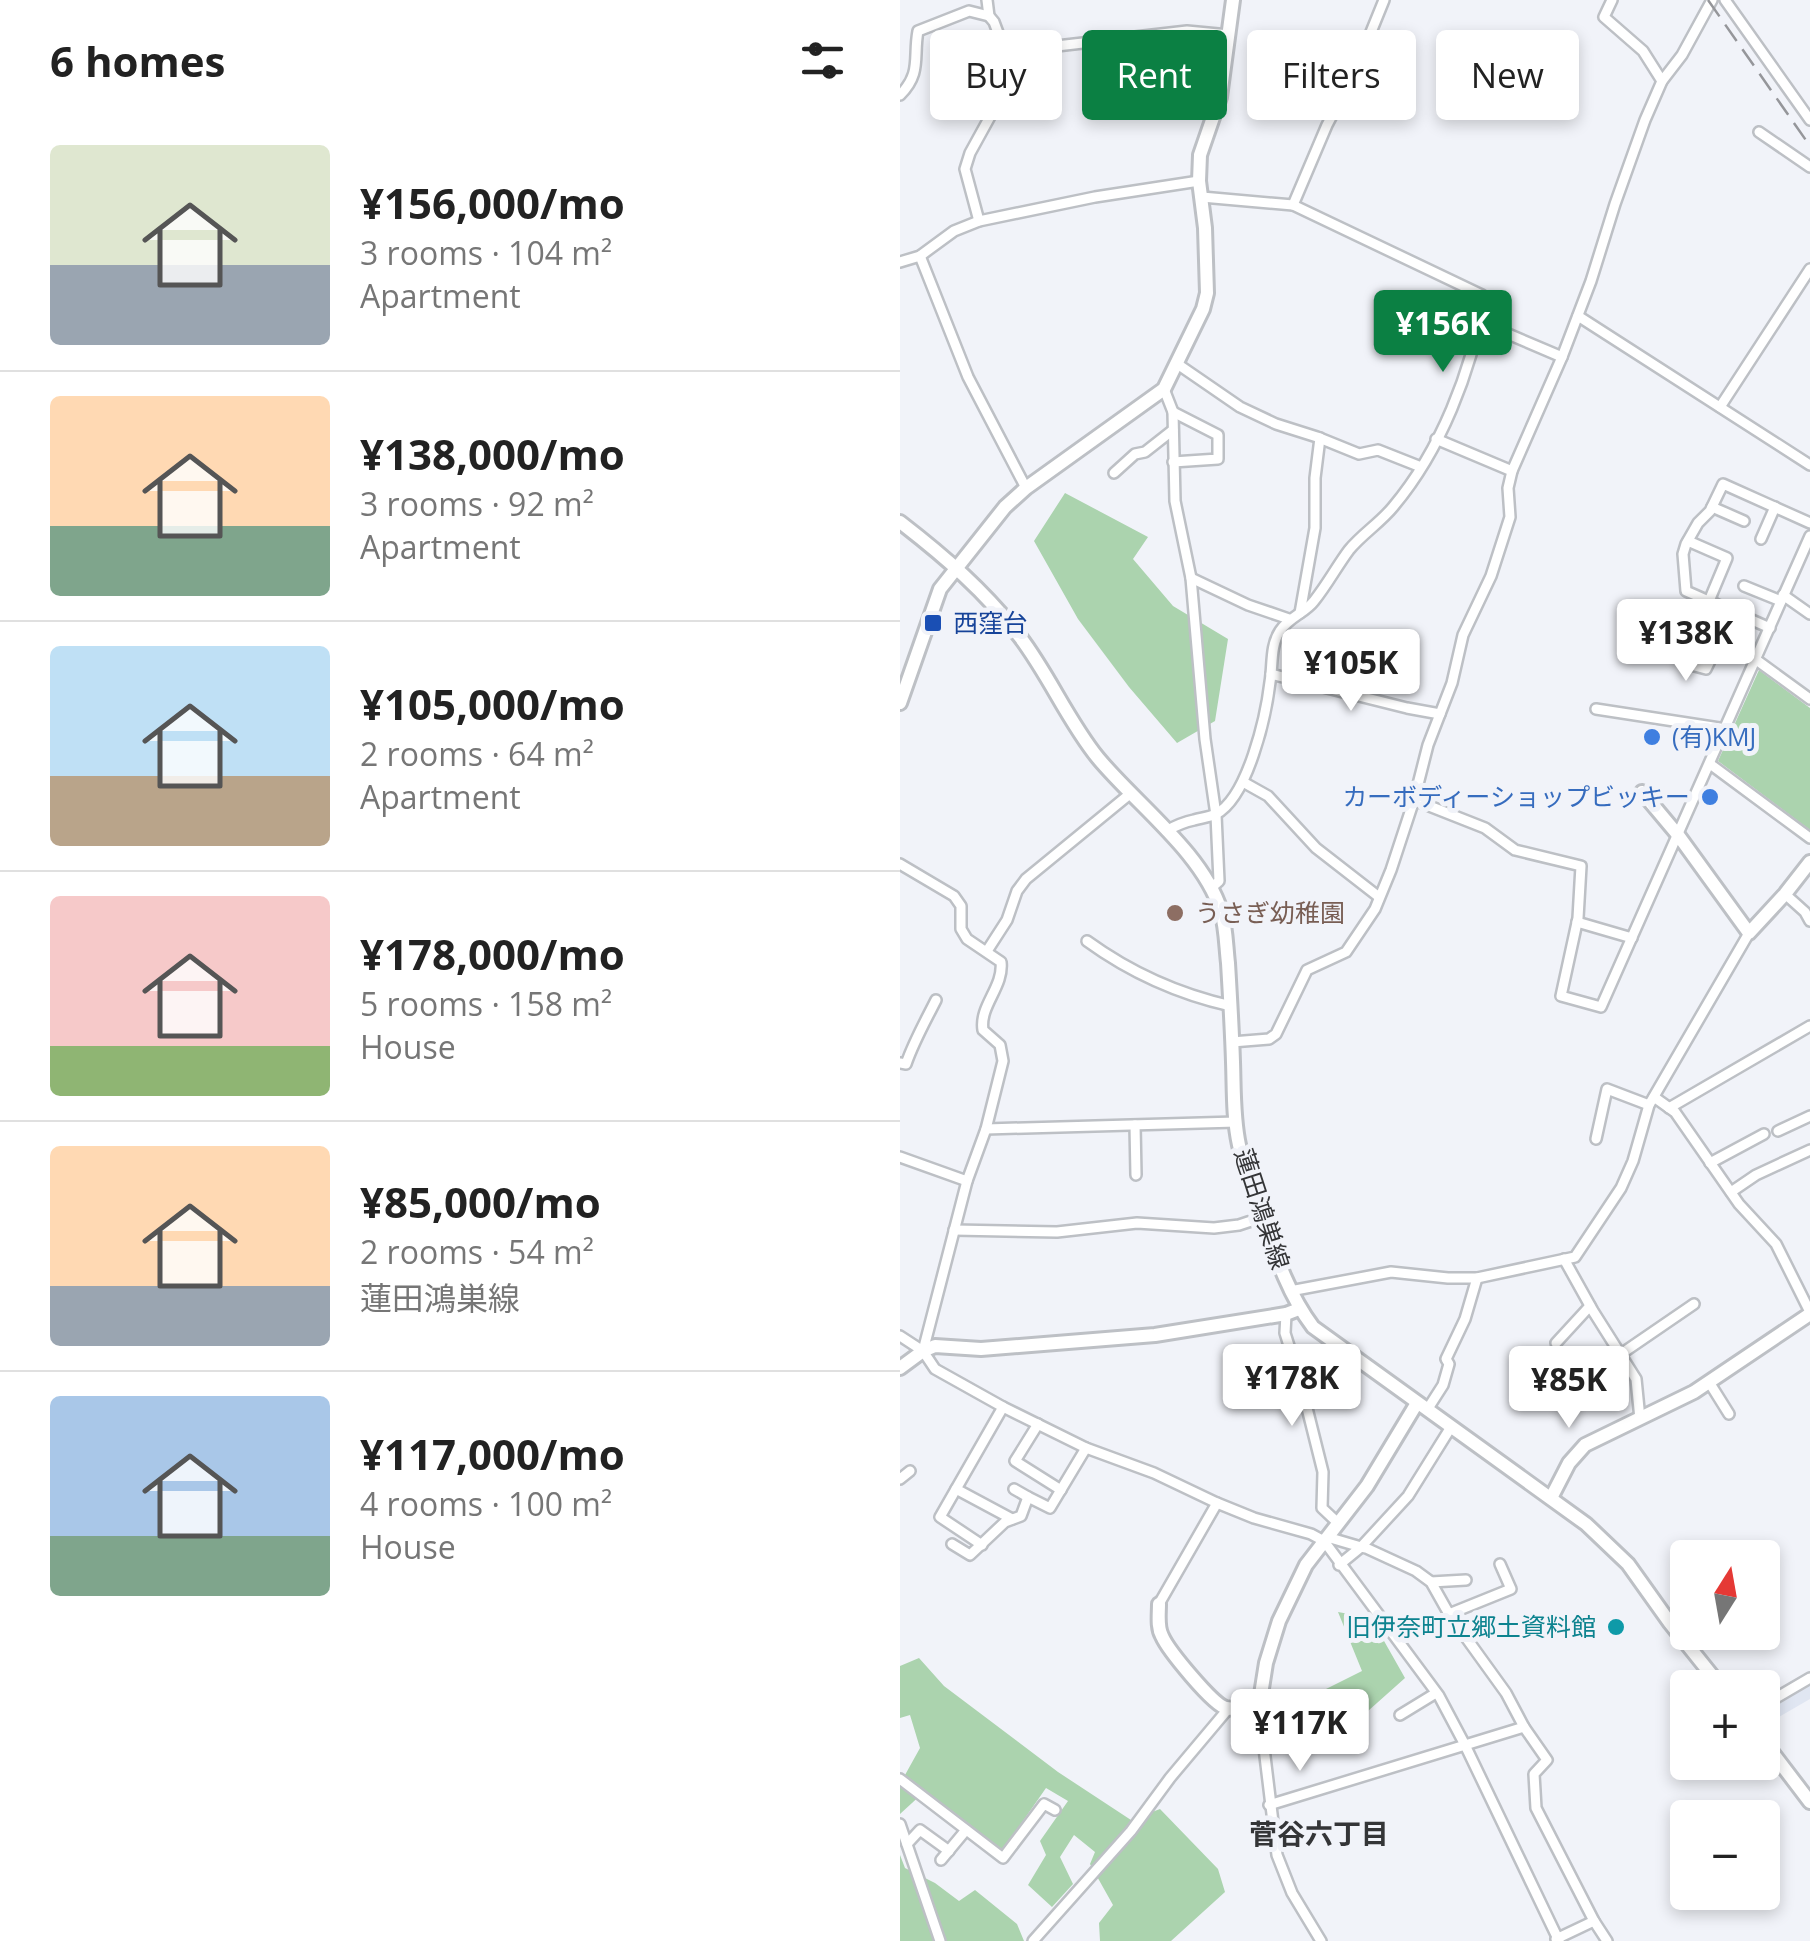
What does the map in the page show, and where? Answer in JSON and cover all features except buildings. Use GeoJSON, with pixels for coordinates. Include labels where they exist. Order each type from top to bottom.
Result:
{"type":"FeatureCollection","features":[{"type":"Feature","properties":{"kind":"street"},"geometry":{"type":"LineString","coordinates":[[987,0],[989,16],[997,30]]}},
{"type":"Feature","properties":{"kind":"street"},"geometry":{"type":"LineString","coordinates":[[900,702],[904,681],[936,600],[956,567],[1005,507],[1026,488],[1164,389],[1203,310],[1207,293],[1200,155],[1220,97],[1233,0]]}},
{"type":"Feature","properties":{"kind":"street"},"geometry":{"type":"LineString","coordinates":[[1293,205],[1384,0]]}},
{"type":"Feature","properties":{"kind":"street"},"geometry":{"type":"LineString","coordinates":[[1612,0],[1604,17],[1644,51],[1662,82]]}},
{"type":"Feature","properties":{"kind":"street"},"geometry":{"type":"LineString","coordinates":[[1232,1042],[1269,1039],[1276,1034],[1307,970],[1346,952],[1375,909],[1452,684],[1463,635],[1490,576],[1510,517],[1508,488],[1512,471],[1578,316],[1633,152],[1662,82],[1682,55],[1712,0]]}},
{"type":"Feature","properties":{"kind":"street"},"geometry":{"type":"LineString","coordinates":[[1726,0],[1810,120]]}},
{"type":"Feature","properties":{"kind":"street"},"geometry":{"type":"LineString","coordinates":[[900,95],[911,83],[917,64],[918,31],[969,11],[989,16]]}},
{"type":"Feature","properties":{"kind":"street"},"geometry":{"type":"LineString","coordinates":[[1062,45],[1187,31],[1229,35]]}},
{"type":"Feature","properties":{"kind":"street"},"geometry":{"type":"LineString","coordinates":[[979,221],[965,169],[988,120]]}},
{"type":"Feature","properties":{"kind":"street"},"geometry":{"type":"LineString","coordinates":[[1759,132],[1810,167]]}},
{"type":"Feature","properties":{"kind":"street"},"geometry":{"type":"LineString","coordinates":[[900,262],[920,256],[954,230],[979,221],[1095,197],[1199,182]]}},
{"type":"Feature","properties":{"kind":"street"},"geometry":{"type":"LineString","coordinates":[[1166,831],[1216,815],[1243,782],[1263,725],[1273,646],[1279,632],[1312,605],[1351,547],[1391,510],[1421,467],[1456,398],[1484,298],[1293,205],[1202,198]]}},
{"type":"Feature","properties":{"kind":"street"},"geometry":{"type":"LineString","coordinates":[[920,256],[968,376],[1026,488]]}},
{"type":"Feature","properties":{"kind":"street"},"geometry":{"type":"LineString","coordinates":[[1720,407],[1810,269]]}},
{"type":"Feature","properties":{"kind":"street"},"geometry":{"type":"LineString","coordinates":[[1578,316],[1810,466]]}},
{"type":"Feature","properties":{"kind":"street"},"geometry":{"type":"LineString","coordinates":[[1480,322],[1562,357]]}},
{"type":"Feature","properties":{"kind":"street"},"geometry":{"type":"LineString","coordinates":[[1176,363],[1240,406],[1276,424],[1359,454],[1378,450],[1421,467]]}},
{"type":"Feature","properties":{"kind":"street"},"geometry":{"type":"LineString","coordinates":[[1164,389],[1173,412],[1174,501],[1191,578],[1204,739],[1216,815],[1218,882],[1211,888]]}},
{"type":"Feature","properties":{"kind":"street"},"geometry":{"type":"LineString","coordinates":[[1173,412],[1218,435],[1218,459],[1173,462]]}},
{"type":"Feature","properties":{"kind":"street"},"geometry":{"type":"LineString","coordinates":[[1114,472],[1173,430]]}},
{"type":"Feature","properties":{"kind":"street"},"geometry":{"type":"LineString","coordinates":[[1300,612],[1315,528],[1320,438]]}},
{"type":"Feature","properties":{"kind":"street"},"geometry":{"type":"LineString","coordinates":[[1436,439],[1512,471]]}},
{"type":"Feature","properties":{"kind":"street"},"geometry":{"type":"LineString","coordinates":[[1770,628],[1686,590],[1683,554],[1724,484],[1810,523]]}},
{"type":"Feature","properties":{"kind":"street"},"geometry":{"type":"LineString","coordinates":[[1712,507],[1744,521]]}},
{"type":"Feature","properties":{"kind":"street"},"geometry":{"type":"LineString","coordinates":[[1761,539],[1774,507]]}},
{"type":"Feature","properties":{"kind":"street","name":"蓮田鴻巣線"},"geometry":{"type":"LineString","coordinates":[[900,522],[956,567],[1021,638],[1086,742],[1211,888],[1224,925],[1239,1147],[1290,1291],[1292,1311],[1586,1524],[1628,1564],[1708,1670]]}},
{"type":"Feature","properties":{"kind":"street"},"geometry":{"type":"LineString","coordinates":[[1414,800],[1485,828],[1516,850],[1581,866],[1577,922],[1562,996],[1602,1007],[1810,536]]}},
{"type":"Feature","properties":{"kind":"street"},"geometry":{"type":"LineString","coordinates":[[1688,541],[1727,558],[1686,664],[1706,669],[1734,612]]}},
{"type":"Feature","properties":{"kind":"street"},"geometry":{"type":"LineString","coordinates":[[1191,578],[1290,620]]}},
{"type":"Feature","properties":{"kind":"street"},"geometry":{"type":"LineString","coordinates":[[1744,586],[1782,598],[1810,614]]}},
{"type":"Feature","properties":{"kind":"street"},"geometry":{"type":"LineString","coordinates":[[1756,660],[1810,700]]}},
{"type":"Feature","properties":{"kind":"street"},"geometry":{"type":"LineString","coordinates":[[1272,674],[1440,714]]}},
{"type":"Feature","properties":{"kind":"street"},"geometry":{"type":"LineString","coordinates":[[1596,709],[1726,729]]}},
{"type":"Feature","properties":{"kind":"street"},"geometry":{"type":"LineString","coordinates":[[1710,764],[1810,838]]}},
{"type":"Feature","properties":{"kind":"street"},"geometry":{"type":"LineString","coordinates":[[1243,782],[1268,796],[1316,848],[1379,897]]}},
{"type":"Feature","properties":{"kind":"street"},"geometry":{"type":"LineString","coordinates":[[1642,792],[1749,934]]}},
{"type":"Feature","properties":{"kind":"street"},"geometry":{"type":"LineString","coordinates":[[987,952],[1026,879],[1131,793]]}},
{"type":"Feature","properties":{"kind":"street"},"geometry":{"type":"LineString","coordinates":[[1290,1291],[1390,1272],[1477,1278],[1575,1256],[1621,1188],[1634,1161],[1652,1101],[1694,1024],[1749,934],[1810,862]]}},
{"type":"Feature","properties":{"kind":"street"},"geometry":{"type":"LineString","coordinates":[[900,864],[954,896],[961,906],[961,929],[967,939],[1001,962],[1002,972],[981,1021],[983,1030],[1000,1045],[1004,1061],[967,1181],[923,1351]]}},
{"type":"Feature","properties":{"kind":"street"},"geometry":{"type":"LineString","coordinates":[[1786,894],[1810,921]]}},
{"type":"Feature","properties":{"kind":"street"},"geometry":{"type":"LineString","coordinates":[[1577,922],[1632,938]]}},
{"type":"Feature","properties":{"kind":"street"},"geometry":{"type":"LineString","coordinates":[[1088,941],[1143,976],[1198,998],[1231,1006]]}},
{"type":"Feature","properties":{"kind":"street"},"geometry":{"type":"LineString","coordinates":[[900,1063],[906,1064],[916,1034],[936,1000]]}},
{"type":"Feature","properties":{"kind":"street"},"geometry":{"type":"LineString","coordinates":[[1669,1108],[1810,1026]]}},
{"type":"Feature","properties":{"kind":"street"},"geometry":{"type":"LineString","coordinates":[[1551,1498],[1569,1462],[1585,1445],[1709,1382],[1810,1313],[1776,1244],[1730,1192],[1675,1112],[1652,1101],[1607,1089],[1596,1139]]}},
{"type":"Feature","properties":{"kind":"street"},"geometry":{"type":"LineString","coordinates":[[1778,1131],[1810,1116]]}},
{"type":"Feature","properties":{"kind":"street"},"geometry":{"type":"LineString","coordinates":[[986,1128],[1236,1122]]}},
{"type":"Feature","properties":{"kind":"street"},"geometry":{"type":"LineString","coordinates":[[1135,1125],[1136,1175]]}},
{"type":"Feature","properties":{"kind":"street"},"geometry":{"type":"LineString","coordinates":[[1710,1163],[1764,1134]]}},
{"type":"Feature","properties":{"kind":"street"},"geometry":{"type":"LineString","coordinates":[[1730,1192],[1756,1174],[1810,1150]]}},
{"type":"Feature","properties":{"kind":"street"},"geometry":{"type":"LineString","coordinates":[[900,1158],[967,1181]]}},
{"type":"Feature","properties":{"kind":"street"},"geometry":{"type":"LineString","coordinates":[[954,1230],[1057,1232],[1138,1223],[1214,1228],[1263,1217]]}},
{"type":"Feature","properties":{"kind":"street"},"geometry":{"type":"LineString","coordinates":[[1564,1259],[1636,1378],[1640,1419]]}},
{"type":"Feature","properties":{"kind":"street"},"geometry":{"type":"LineString","coordinates":[[1322,1941],[1284,1876],[1275,1845],[1259,1707],[1266,1662],[1279,1621],[1306,1565],[1368,1486],[1422,1406],[1443,1384],[1449,1364],[1446,1359],[1465,1319],[1477,1278]]}},
{"type":"Feature","properties":{"kind":"street"},"geometry":{"type":"LineString","coordinates":[[1621,1354],[1694,1304]]}},
{"type":"Feature","properties":{"kind":"street"},"geometry":{"type":"LineString","coordinates":[[1556,1344],[1590,1306]]}},
{"type":"Feature","properties":{"kind":"street"},"geometry":{"type":"LineString","coordinates":[[900,1368],[935,1346],[982,1349],[1156,1336],[1292,1311],[1284,1334],[1323,1472],[1322,1508],[1338,1523]]}},
{"type":"Feature","properties":{"kind":"street"},"geometry":{"type":"LineString","coordinates":[[900,1336],[923,1351],[936,1369],[1086,1448],[1154,1473],[1254,1518],[1366,1548],[1431,1582],[1449,1614],[1506,1692],[1546,1760],[1534,1774],[1536,1808],[1607,1941]]}},
{"type":"Feature","properties":{"kind":"street"},"geometry":{"type":"LineString","coordinates":[[1709,1382],[1729,1414]]}},
{"type":"Feature","properties":{"kind":"street"},"geometry":{"type":"LineString","coordinates":[[982,1544],[940,1517],[1003,1407]]}},
{"type":"Feature","properties":{"kind":"street"},"geometry":{"type":"LineString","coordinates":[[1038,1424],[1016,1460],[1060,1490]]}},
{"type":"Feature","properties":{"kind":"street"},"geometry":{"type":"LineString","coordinates":[[1339,1564],[1361,1548],[1408,1496],[1452,1426]]}},
{"type":"Feature","properties":{"kind":"street"},"geometry":{"type":"LineString","coordinates":[[1014,1489],[1050,1508],[1086,1448]]}},
{"type":"Feature","properties":{"kind":"street"},"geometry":{"type":"LineString","coordinates":[[900,1479],[910,1471]]}},
{"type":"Feature","properties":{"kind":"street"},"geometry":{"type":"LineString","coordinates":[[956,1489],[1012,1519]]}},
{"type":"Feature","properties":{"kind":"street"},"geometry":{"type":"LineString","coordinates":[[952,1544],[970,1554],[1005,1522],[1021,1516],[1028,1497]]}},
{"type":"Feature","properties":{"kind":"street"},"geometry":{"type":"LineString","coordinates":[[1217,1504],[1159,1604],[1161,1636],[1221,1707],[1259,1707]]}},
{"type":"Feature","properties":{"kind":"street"},"geometry":{"type":"LineString","coordinates":[[1325,1539],[1339,1564],[1436,1693],[1556,1940],[1594,1921]]}},
{"type":"Feature","properties":{"kind":"street"},"geometry":{"type":"LineString","coordinates":[[1449,1614],[1510,1589],[1500,1564]]}},
{"type":"Feature","properties":{"kind":"street"},"geometry":{"type":"LineString","coordinates":[[1431,1582],[1466,1580]]}},
{"type":"Feature","properties":{"kind":"street"},"geometry":{"type":"LineString","coordinates":[[1780,1696],[1810,1678]]}},
{"type":"Feature","properties":{"kind":"street"},"geometry":{"type":"LineString","coordinates":[[1400,1715],[1436,1693]]}},
{"type":"Feature","properties":{"kind":"street"},"geometry":{"type":"LineString","coordinates":[[1034,1940],[1131,1832],[1228,1709]]}},
{"type":"Feature","properties":{"kind":"street"},"geometry":{"type":"LineString","coordinates":[[1269,1805],[1524,1727]]}},
{"type":"Feature","properties":{"kind":"street"},"geometry":{"type":"LineString","coordinates":[[1780,1763],[1810,1802]]}},
{"type":"Feature","properties":{"kind":"street"},"geometry":{"type":"LineString","coordinates":[[900,1778],[1002,1858],[1044,1804],[1055,1810]]}},
{"type":"Feature","properties":{"kind":"street"},"geometry":{"type":"LineString","coordinates":[[900,1824],[940,1941]]}},
{"type":"Feature","properties":{"kind":"street"},"geometry":{"type":"LineString","coordinates":[[907,1844],[920,1830],[945,1856],[966,1830]]}},
{"type":"Feature","properties":{"kind":"shaded area"},"geometry":{"type":"Polygon","coordinates":[[[1810,1680],[1810,1699],[1780,1716],[1780,1697],[1810,1680]]]}},
{"type":"Feature","properties":{"kind":"green space"},"geometry":{"type":"Polygon","coordinates":[[[1065,493],[1148,537],[1133,559],[1173,606],[1228,639],[1215,721],[1177,743],[1078,619],[1034,541],[1065,493]]]}},
{"type":"Feature","properties":{"kind":"green space"},"geometry":{"type":"Polygon","coordinates":[[[1759,670],[1810,708],[1810,830],[1718,761],[1759,670]]]}},
{"type":"Feature","properties":{"kind":"green space"},"geometry":{"type":"Polygon","coordinates":[[[1338,1612],[1371,1618],[1405,1678],[1368,1711],[1318,1733],[1310,1697],[1362,1671],[1338,1612]]]}},
{"type":"Feature","properties":{"kind":"green space"},"geometry":{"type":"Polygon","coordinates":[[[919,1658],[944,1686],[1058,1772],[1131,1820],[1160,1809],[1218,1869],[1225,1892],[1171,1941],[1100,1941],[1099,1923],[1113,1905],[1090,1864],[1095,1852],[1074,1835],[1060,1857],[1073,1884],[1052,1907],[1028,1885],[1046,1855],[1040,1841],[1068,1801],[1046,1788],[1002,1851],[924,1792],[900,1814],[900,1784],[920,1748],[910,1715],[900,1718],[900,1666],[919,1658]]]}},
{"type":"Feature","properties":{"kind":"green space"},"geometry":{"type":"Polygon","coordinates":[[[900,1855],[905,1868],[959,1901],[975,1890],[1017,1924],[1024,1941],[900,1941],[900,1855]]]}},
{"type":"Feature","properties":{"kind":"railway"},"geometry":{"type":"LineString","coordinates":[[1708,0],[1810,146]]}},
{"type":"Feature","properties":{"kind":"place","name":"西窪台"},"geometry":{"type":"Point","coordinates":[933,623]}},
{"type":"Feature","properties":{"kind":"place","name":"(有)KMJ"},"geometry":{"type":"Point","coordinates":[1652,737]}},
{"type":"Feature","properties":{"kind":"place","name":"カーボディーショップビッキー"},"geometry":{"type":"Point","coordinates":[1710,797]}},
{"type":"Feature","properties":{"kind":"place","name":"うさぎ幼稚園"},"geometry":{"type":"Point","coordinates":[1175,913]}},
{"type":"Feature","properties":{"kind":"place","name":"旧伊奈町立郷土資料館"},"geometry":{"type":"Point","coordinates":[1616,1627]}},
{"type":"Feature","properties":{"kind":"district","name":"菅谷六丁目"},"geometry":{"type":"Point","coordinates":[1319,1834]}}]}
